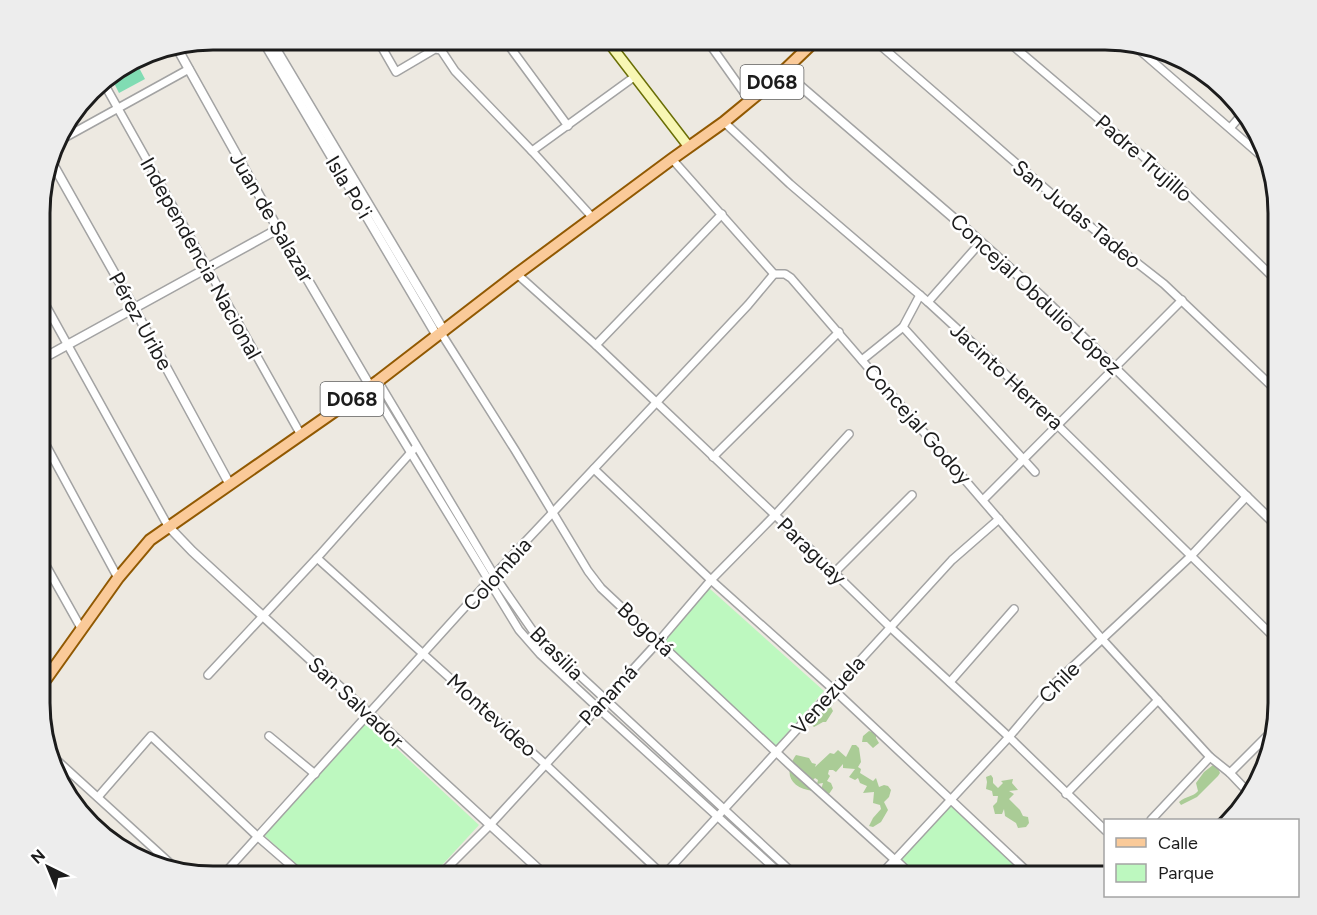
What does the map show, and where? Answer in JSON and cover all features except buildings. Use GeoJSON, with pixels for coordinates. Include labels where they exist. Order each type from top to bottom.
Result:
{"type":"FeatureCollection","features":[{"type":"Feature","properties":{"kind":"main road"},"geometry":{"type":"LineString","coordinates":[[618,50],[634,77],[689,147]]}},
{"type":"Feature","properties":{"kind":"main road","name":"D068"},"geometry":{"type":"LineString","coordinates":[[50,673],[118,578],[150,540],[374,383],[517,274],[724,122],[784,72],[806,50]]}},
{"type":"Feature","properties":{"kind":"street","name":"Isla Po'i"},"geometry":{"type":"LineString","coordinates":[[269,50],[441,333]]}},
{"type":"Feature","properties":{"kind":"street","name":"Isla Po'i"},"geometry":{"type":"LineString","coordinates":[[276,50],[441,333]]}},
{"type":"Feature","properties":{"kind":"street"},"geometry":{"type":"LineString","coordinates":[[383,50],[396,72],[433,50]]}},
{"type":"Feature","properties":{"kind":"street"},"geometry":{"type":"LineString","coordinates":[[441,50],[455,71],[593,218]]}},
{"type":"Feature","properties":{"kind":"street"},"geometry":{"type":"LineString","coordinates":[[512,50],[568,126]]}},
{"type":"Feature","properties":{"kind":"street"},"geometry":{"type":"LineString","coordinates":[[714,50],[750,101]]}},
{"type":"Feature","properties":{"kind":"street","name":"San Judas Tadeo"},"geometry":{"type":"LineString","coordinates":[[886,50],[1077,216],[1182,300],[1267,381]]}},
{"type":"Feature","properties":{"kind":"street","name":"Padre Trujillo"},"geometry":{"type":"LineString","coordinates":[[1018,50],[1186,193],[1267,271]]}},
{"type":"Feature","properties":{"kind":"street","name":"Juan de Salazar"},"geometry":{"type":"LineString","coordinates":[[180,53],[278,229],[374,383]]}},
{"type":"Feature","properties":{"kind":"street"},"geometry":{"type":"LineString","coordinates":[[1145,55],[1255,149]]}},
{"type":"Feature","properties":{"kind":"street"},"geometry":{"type":"LineString","coordinates":[[69,135],[189,69]]}},
{"type":"Feature","properties":{"kind":"street","name":"Concejal Obdulio López"},"geometry":{"type":"LineString","coordinates":[[784,72],[1040,295],[1267,516]]}},
{"type":"Feature","properties":{"kind":"street"},"geometry":{"type":"LineString","coordinates":[[532,151],[634,77]]}},
{"type":"Feature","properties":{"kind":"street","name":"Independencia Nacional"},"geometry":{"type":"LineString","coordinates":[[107,89],[301,435]]}},
{"type":"Feature","properties":{"kind":"street"},"geometry":{"type":"LineString","coordinates":[[1231,127],[1238,119]]}},
{"type":"Feature","properties":{"kind":"street","name":"Jacinto Herrera"},"geometry":{"type":"LineString","coordinates":[[724,122],[790,184],[928,302],[1058,424],[1190,557],[1267,630]]}},
{"type":"Feature","properties":{"kind":"street","name":"Concejal Godoy"},"geometry":{"type":"LineString","coordinates":[[672,159],[774,274],[785,274],[792,278],[1102,639],[1210,757],[1244,787]]}},
{"type":"Feature","properties":{"kind":"street","name":"Pérez Uribe"},"geometry":{"type":"LineString","coordinates":[[55,169],[230,483]]}},
{"type":"Feature","properties":{"kind":"street"},"geometry":{"type":"LineString","coordinates":[[596,345],[722,214]]}},
{"type":"Feature","properties":{"kind":"street"},"geometry":{"type":"LineString","coordinates":[[50,354],[278,229]]}},
{"type":"Feature","properties":{"kind":"street"},"geometry":{"type":"LineString","coordinates":[[928,302],[981,242]]}},
{"type":"Feature","properties":{"kind":"street","name":"Paraguay"},"geometry":{"type":"LineString","coordinates":[[517,274],[596,345],[890,627],[1009,736],[1065,794],[1104,829]]}},
{"type":"Feature","properties":{"kind":"street","name":"Colombia"},"geometry":{"type":"LineString","coordinates":[[232,865],[494,575],[748,305],[774,274]]}},
{"type":"Feature","properties":{"kind":"street"},"geometry":{"type":"LineString","coordinates":[[862,360],[903,327],[920,295]]}},
{"type":"Feature","properties":{"kind":"street"},"geometry":{"type":"LineString","coordinates":[[982,500],[1182,300]]}},
{"type":"Feature","properties":{"kind":"street"},"geometry":{"type":"LineString","coordinates":[[50,312],[168,526]]}},
{"type":"Feature","properties":{"kind":"street"},"geometry":{"type":"LineString","coordinates":[[903,327],[1035,472]]}},
{"type":"Feature","properties":{"kind":"street"},"geometry":{"type":"LineString","coordinates":[[713,457],[839,332]]}},
{"type":"Feature","properties":{"kind":"street","name":"Bogotá"},"geometry":{"type":"LineString","coordinates":[[441,333],[588,571],[602,588],[901,866]]}},
{"type":"Feature","properties":{"kind":"street","name":"Brasilia"},"geometry":{"type":"LineString","coordinates":[[374,383],[418,445],[494,575],[535,634],[783,864]]}},
{"type":"Feature","properties":{"kind":"street","name":"Brasilia"},"geometry":{"type":"LineString","coordinates":[[374,383],[455,526],[519,630],[540,654],[772,866]]}},
{"type":"Feature","properties":{"kind":"street","name":"Panamá"},"geometry":{"type":"LineString","coordinates":[[450,865],[490,825],[659,641],[711,580],[775,515],[849,434]]}},
{"type":"Feature","properties":{"kind":"street"},"geometry":{"type":"LineString","coordinates":[[208,675],[418,445]]}},
{"type":"Feature","properties":{"kind":"street"},"geometry":{"type":"LineString","coordinates":[[50,452],[118,578]]}},
{"type":"Feature","properties":{"kind":"street"},"geometry":{"type":"LineString","coordinates":[[594,469],[1021,866]]}},
{"type":"Feature","properties":{"kind":"street"},"geometry":{"type":"LineString","coordinates":[[834,573],[912,495]]}},
{"type":"Feature","properties":{"kind":"street","name":"Chile"},"geometry":{"type":"LineString","coordinates":[[890,866],[1053,686],[1190,557],[1247,496]]}},
{"type":"Feature","properties":{"kind":"street","name":"Venezuela"},"geometry":{"type":"LineString","coordinates":[[672,866],[952,560],[999,519]]}},
{"type":"Feature","properties":{"kind":"street"},"geometry":{"type":"LineString","coordinates":[[455,526],[463,521]]}},
{"type":"Feature","properties":{"kind":"street","name":"San Salvador"},"geometry":{"type":"LineString","coordinates":[[168,526],[192,551],[534,865]]}},
{"type":"Feature","properties":{"kind":"street","name":"Montevideo"},"geometry":{"type":"LineString","coordinates":[[317,558],[545,764],[652,865]]}},
{"type":"Feature","properties":{"kind":"street"},"geometry":{"type":"LineString","coordinates":[[50,573],[81,628]]}},
{"type":"Feature","properties":{"kind":"street"},"geometry":{"type":"LineString","coordinates":[[950,682],[1014,609]]}},
{"type":"Feature","properties":{"kind":"street"},"geometry":{"type":"LineString","coordinates":[[1065,794],[1158,700]]}},
{"type":"Feature","properties":{"kind":"street"},"geometry":{"type":"LineString","coordinates":[[98,797],[151,736],[290,865]]}},
{"type":"Feature","properties":{"kind":"street"},"geometry":{"type":"LineString","coordinates":[[269,736],[315,774]]}},
{"type":"Feature","properties":{"kind":"street"},"geometry":{"type":"LineString","coordinates":[[1230,773],[1262,741]]}},
{"type":"Feature","properties":{"kind":"street"},"geometry":{"type":"LineString","coordinates":[[659,764],[666,757]]}},
{"type":"Feature","properties":{"kind":"street"},"geometry":{"type":"LineString","coordinates":[[1153,819],[1210,757]]}},
{"type":"Feature","properties":{"kind":"street"},"geometry":{"type":"LineString","coordinates":[[62,765],[164,858]]}},
{"type":"Feature","properties":{"kind":"green space"},"geometry":{"type":"Polygon","coordinates":[[[139,67],[145,79],[119,93],[114,82],[139,67]]]}},
{"type":"Feature","properties":{"kind":"green space"},"geometry":{"type":"Polygon","coordinates":[[[709,588],[824,691],[775,747],[661,643],[709,588]]]}},
{"type":"Feature","properties":{"kind":"green space"},"geometry":{"type":"Polygon","coordinates":[[[831,702],[834,703],[831,707],[833,711],[826,722],[814,727],[811,724],[831,702]]]}},
{"type":"Feature","properties":{"kind":"green space"},"geometry":{"type":"Polygon","coordinates":[[[366,720],[479,825],[442,865],[296,865],[264,835],[366,720]]]}},
{"type":"Feature","properties":{"kind":"green space"},"geometry":{"type":"Polygon","coordinates":[[[869,731],[876,733],[879,743],[873,748],[867,742],[862,742],[863,736],[869,731]]]}},
{"type":"Feature","properties":{"kind":"green space"},"geometry":{"type":"Polygon","coordinates":[[[852,745],[859,748],[860,773],[873,781],[876,778],[879,787],[888,786],[891,790],[884,802],[888,810],[881,822],[873,827],[869,826],[881,809],[880,805],[873,803],[874,792],[863,793],[867,786],[860,783],[858,778],[855,780],[849,777],[855,769],[843,768],[843,764],[836,772],[829,770],[830,776],[827,781],[833,788],[829,794],[821,790],[823,783],[817,784],[818,780],[815,778],[812,781],[813,791],[800,787],[791,779],[790,769],[796,755],[809,758],[812,763],[816,764],[815,767],[830,753],[834,754],[838,750],[846,757],[852,745]]]}},
{"type":"Feature","properties":{"kind":"green space"},"geometry":{"type":"Polygon","coordinates":[[[1213,765],[1217,766],[1220,773],[1218,776],[1197,797],[1181,805],[1179,802],[1198,791],[1196,783],[1213,765]]]}},
{"type":"Feature","properties":{"kind":"green space"},"geometry":{"type":"Polygon","coordinates":[[[991,775],[993,783],[998,788],[1003,783],[1001,781],[1013,779],[1012,783],[1018,790],[1009,791],[1014,794],[1009,799],[1023,816],[1028,817],[1029,823],[1026,827],[1018,828],[1016,823],[1005,816],[1004,809],[1002,814],[995,814],[993,806],[998,796],[993,796],[992,791],[986,789],[986,777],[991,775]]]}},
{"type":"Feature","properties":{"kind":"green space"},"geometry":{"type":"Polygon","coordinates":[[[952,805],[1017,866],[908,866],[901,860],[952,805]]]}}]}
